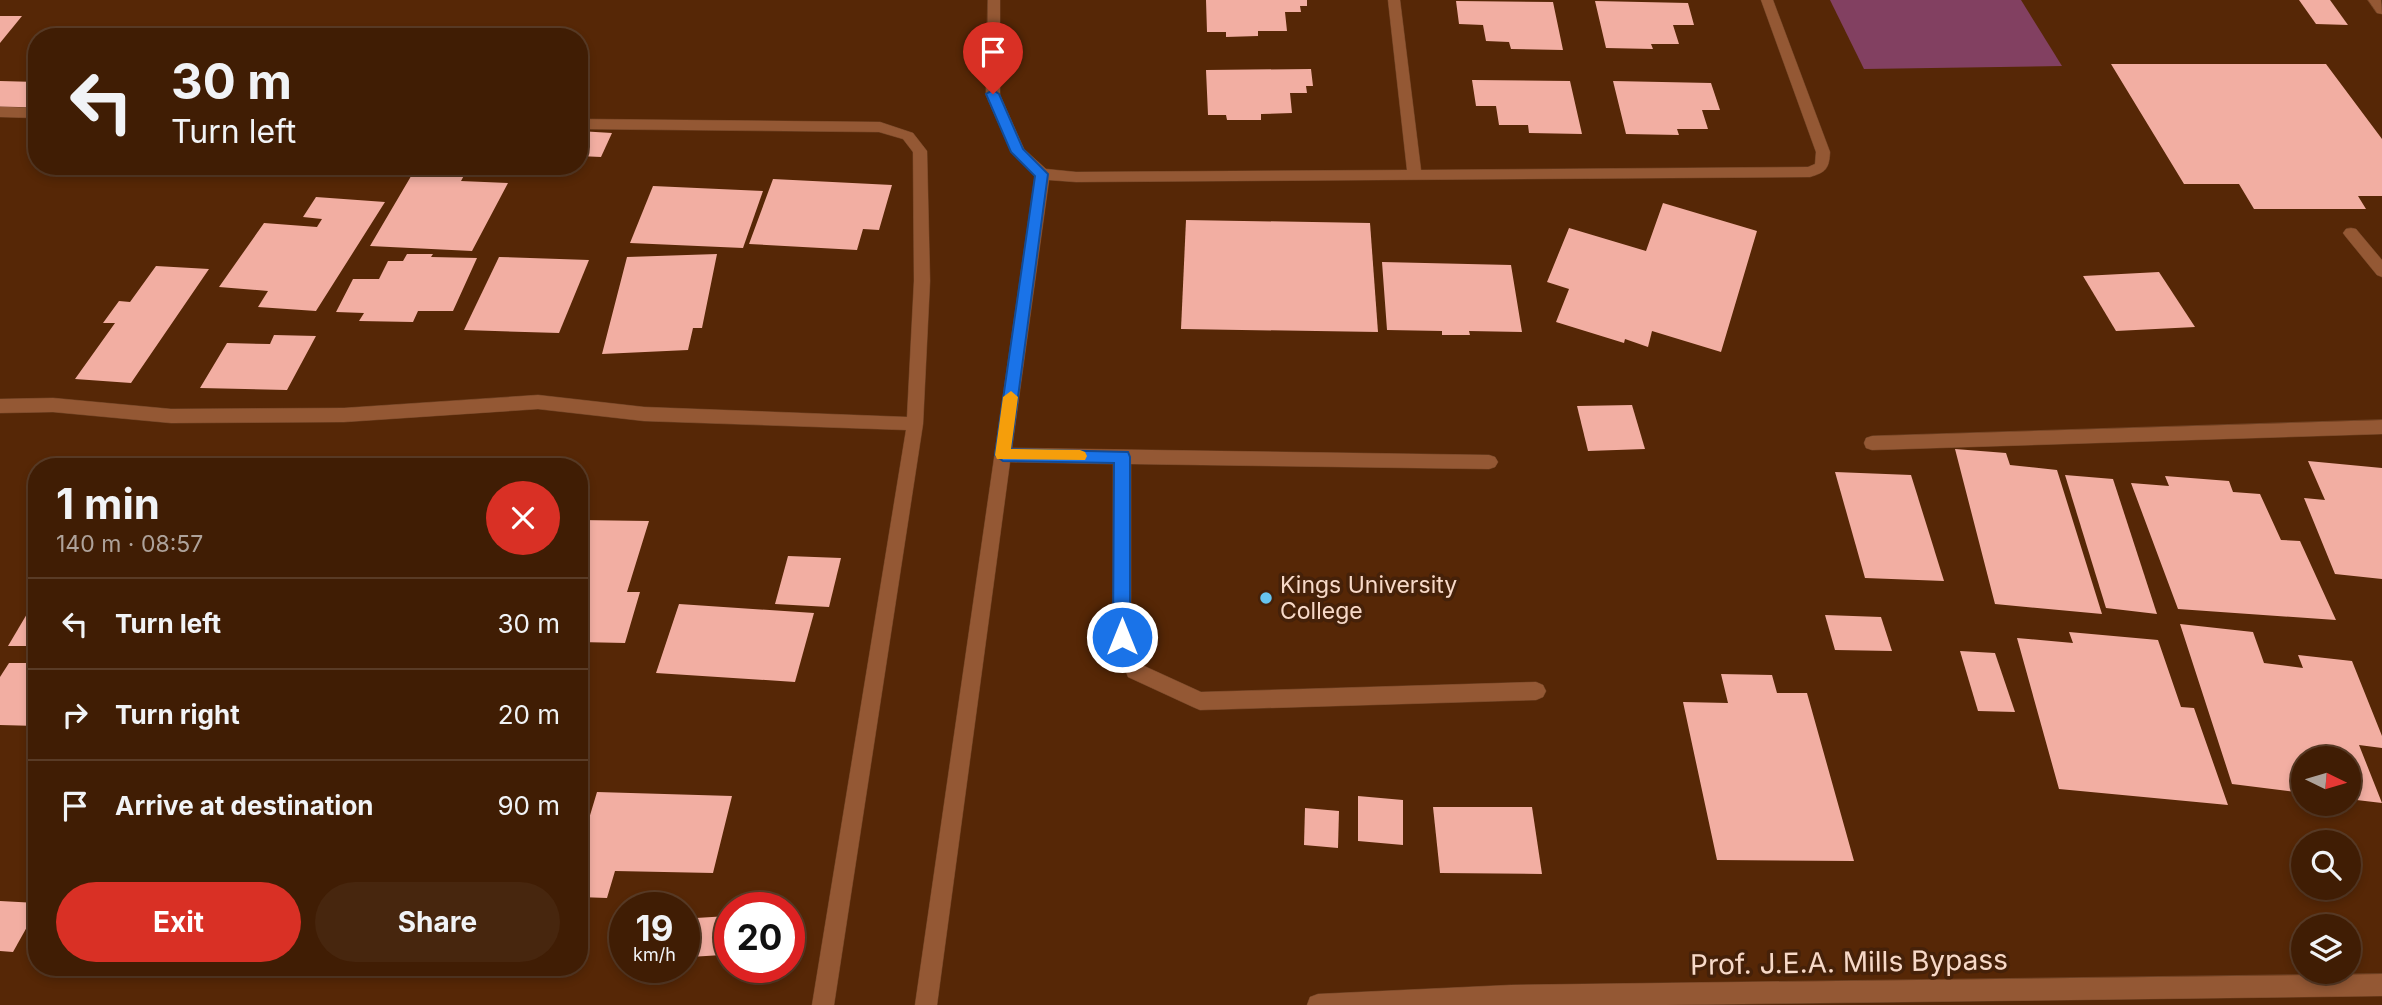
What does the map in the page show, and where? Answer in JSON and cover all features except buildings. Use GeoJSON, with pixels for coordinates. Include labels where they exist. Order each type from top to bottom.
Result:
{"type":"FeatureCollection","features":[{"type":"Feature","properties":{"kind":"street"},"geometry":{"type":"LineString","coordinates":[[994,0],[993,94],[1018,152],[1042,174],[1076,177],[1811,172],[1822,167],[1823,152],[1767,0]]}},
{"type":"Feature","properties":{"kind":"street"},"geometry":{"type":"LineString","coordinates":[[1394,0],[1415,176]]}},
{"type":"Feature","properties":{"kind":"street"},"geometry":{"type":"LineString","coordinates":[[2374,0],[2382,10]]}},
{"type":"Feature","properties":{"kind":"street"},"geometry":{"type":"LineString","coordinates":[[0,112],[28,113]]}},
{"type":"Feature","properties":{"kind":"street"},"geometry":{"type":"LineString","coordinates":[[588,124],[880,127],[908,136],[920,151],[922,281],[915,424],[823,1005]]}},
{"type":"Feature","properties":{"kind":"street"},"geometry":{"type":"LineString","coordinates":[[926,1005],[1042,174]]}},
{"type":"Feature","properties":{"kind":"street"},"geometry":{"type":"LineString","coordinates":[[2351,233],[2382,271]]}},
{"type":"Feature","properties":{"kind":"street"},"geometry":{"type":"LineString","coordinates":[[0,406],[53,405],[172,416],[344,415],[538,402],[644,414],[915,424]]}},
{"type":"Feature","properties":{"kind":"street"},"geometry":{"type":"LineString","coordinates":[[1872,443],[2382,427]]}},
{"type":"Feature","properties":{"kind":"street"},"geometry":{"type":"LineString","coordinates":[[1003,455],[1489,462]]}},
{"type":"Feature","properties":{"kind":"street"},"geometry":{"type":"LineString","coordinates":[[1122,457],[1122,637],[1135,671],[1200,701],[1536,691]]}},
{"type":"Feature","properties":{"kind":"street","name":"Prof. J.E.A. Mills Bypass"},"geometry":{"type":"LineString","coordinates":[[1318,1005],[2382,985]]}},
{"type":"Feature","properties":{"kind":"shaded area"},"geometry":{"type":"Polygon","coordinates":[[[1830,0],[2021,0],[2062,66],[1864,69],[1830,0]]]}},
{"type":"Feature","properties":{"kind":"slow traffic"},"geometry":{"type":"LineString","coordinates":[[1011,397],[1003,455],[1080,456]]}},
{"type":"Feature","properties":{"kind":"place","name":"Kings University College"},"geometry":{"type":"Point","coordinates":[1266,598]}},
{"type":"Feature","properties":{"kind":"route"},"geometry":{"type":"LineString","coordinates":[[993,94],[1018,152],[1042,174],[1003,455],[1122,457],[1122,637]]}}]}
